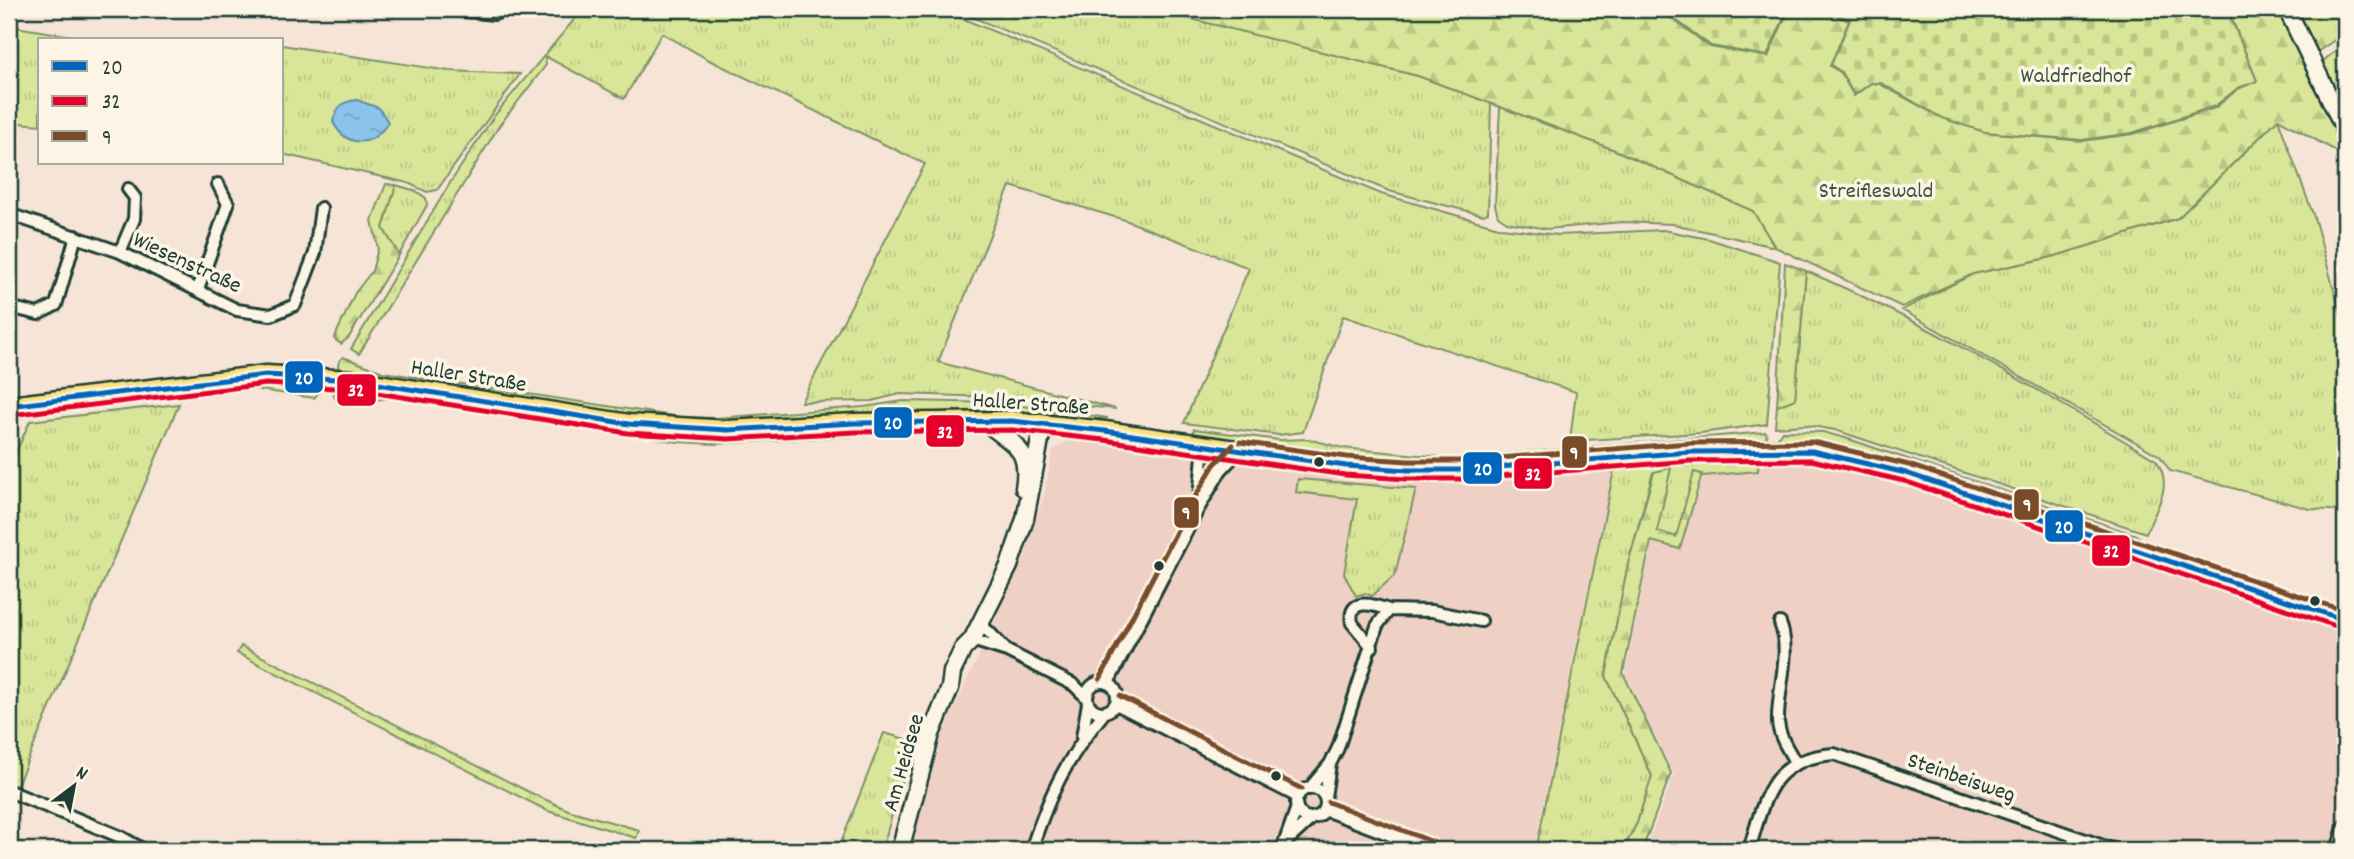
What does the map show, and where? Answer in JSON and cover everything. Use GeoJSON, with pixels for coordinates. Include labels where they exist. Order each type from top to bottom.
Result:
{"type":"FeatureCollection","features":[{"type":"Feature","properties":{"kind":"main road"},"geometry":{"type":"LineString","coordinates":[[2287,9],[2345,130]]}},
{"type":"Feature","properties":{"kind":"main road","name":"Haller Straße"},"geometry":{"type":"LineString","coordinates":[[9,406],[266,375],[353,380],[629,424],[728,430],[855,423],[984,421],[1043,424],[1346,466],[1408,470],[1488,468],[1689,452],[1773,449],[1812,451],[1906,473],[2345,621]]}},
{"type":"Feature","properties":{"kind":"main road"},"geometry":{"type":"LineString","coordinates":[[984,421],[1017,444],[1025,464],[1025,487],[1011,540],[1009,566]]}},
{"type":"Feature","properties":{"kind":"main road"},"geometry":{"type":"LineString","coordinates":[[1009,566],[1026,519],[1043,424]]}},
{"type":"Feature","properties":{"kind":"main road","name":"Am Heidsee"},"geometry":{"type":"LineString","coordinates":[[900,850],[931,734],[950,688],[972,654],[976,634],[1009,566]]}},
{"type":"Feature","properties":{"kind":"street"},"geometry":{"type":"LineString","coordinates":[[448,9],[494,14],[508,9]]}},
{"type":"Feature","properties":{"kind":"street"},"geometry":{"type":"LineString","coordinates":[[198,289],[228,204],[218,184]]}},
{"type":"Feature","properties":{"kind":"street"},"geometry":{"type":"LineString","coordinates":[[120,252],[134,219],[135,198],[128,189]]}},
{"type":"Feature","properties":{"kind":"street","name":"Wiesenstraße"},"geometry":{"type":"LineString","coordinates":[[9,214],[120,252],[237,310],[271,314],[295,304],[315,253],[321,208]]}},
{"type":"Feature","properties":{"kind":"street"},"geometry":{"type":"LineString","coordinates":[[9,307],[38,314],[56,305],[76,236]]}},
{"type":"Feature","properties":{"kind":"street"},"geometry":{"type":"LineString","coordinates":[[1197,510],[1204,446]]}},
{"type":"Feature","properties":{"kind":"street"},"geometry":{"type":"LineString","coordinates":[[1108,683],[1197,510],[1221,470],[1239,450]]}},
{"type":"Feature","properties":{"kind":"street"},"geometry":{"type":"LineString","coordinates":[[1372,646],[1352,623],[1353,611],[1357,606],[1371,603],[1389,610],[1432,611],[1481,621]]}},
{"type":"Feature","properties":{"kind":"street"},"geometry":{"type":"LineString","coordinates":[[1325,810],[1330,764],[1349,721],[1377,626],[1389,610]]}},
{"type":"Feature","properties":{"kind":"street"},"geometry":{"type":"LineString","coordinates":[[1749,850],[1767,795],[1778,776],[1795,762],[1783,742],[1778,724],[1785,642],[1780,623]]}},
{"type":"Feature","properties":{"kind":"street"},"geometry":{"type":"LineString","coordinates":[[976,634],[1074,685],[1094,710],[1104,713]]}},
{"type":"Feature","properties":{"kind":"street"},"geometry":{"type":"LineString","coordinates":[[1074,685],[1108,683],[1116,691],[1116,704]]}},
{"type":"Feature","properties":{"kind":"street"},"geometry":{"type":"LineString","coordinates":[[1082,737],[1091,686]]}},
{"type":"Feature","properties":{"kind":"street"},"geometry":{"type":"LineString","coordinates":[[1031,850],[1049,795],[1082,737],[1116,704]]}},
{"type":"Feature","properties":{"kind":"street"},"geometry":{"type":"LineString","coordinates":[[1116,704],[1297,802],[1303,815],[1312,818]]}},
{"type":"Feature","properties":{"kind":"street","name":"Steinbeisweg"},"geometry":{"type":"LineString","coordinates":[[1795,762],[1810,756],[1834,754],[2115,850]]}},
{"type":"Feature","properties":{"kind":"street"},"geometry":{"type":"LineString","coordinates":[[1285,845],[1297,802],[1330,764]]}},
{"type":"Feature","properties":{"kind":"street"},"geometry":{"type":"LineString","coordinates":[[1309,789],[1318,790],[1325,797]]}},
{"type":"Feature","properties":{"kind":"street"},"geometry":{"type":"LineString","coordinates":[[9,791],[121,837],[144,850]]}},
{"type":"Feature","properties":{"kind":"street"},"geometry":{"type":"LineString","coordinates":[[1285,845],[1312,818],[1325,810]]}},
{"type":"Feature","properties":{"kind":"street"},"geometry":{"type":"LineString","coordinates":[[1325,810],[1430,850]]}},
{"type":"Feature","properties":{"kind":"street"},"geometry":{"type":"LineString","coordinates":[[2337,850],[2345,825]]}},
{"type":"Feature","properties":{"kind":"shaded area"},"geometry":{"type":"Polygon","coordinates":[[[1086,440],[1360,477],[1471,480],[1613,469],[1534,850],[910,850],[943,733],[1025,555],[1044,495],[1053,451],[1067,441],[1086,440]]]}},
{"type":"Feature","properties":{"kind":"shaded area"},"geometry":{"type":"Polygon","coordinates":[[[1760,455],[1788,455],[1854,465],[2345,631],[2345,850],[1645,850],[1674,775],[1625,674],[1652,542],[1680,549],[1703,476],[1758,471],[1760,455]]]}},
{"type":"Feature","properties":{"kind":"green space"},"geometry":{"type":"Polygon","coordinates":[[[583,9],[940,9],[1381,194],[1502,228],[1558,235],[1663,230],[1709,239],[1780,262],[1767,424],[1701,433],[1570,441],[1576,392],[1343,316],[1303,432],[1279,435],[1184,423],[1249,268],[1125,220],[1010,186],[938,362],[1116,409],[992,397],[900,394],[872,401],[801,402],[925,164],[709,60],[662,33],[624,99],[545,56],[546,65],[499,126],[359,354],[351,349],[450,183],[494,116],[583,9]]]}},
{"type":"Feature","properties":{"kind":"green space"},"geometry":{"type":"Polygon","coordinates":[[[953,9],[1152,9],[1418,76],[1491,103],[1488,213],[1483,215],[1389,191],[953,9]]]}},
{"type":"Feature","properties":{"kind":"green space","name":"Streifleswald"},"geometry":{"type":"Polygon","coordinates":[[[1152,9],[1659,9],[1710,47],[1768,57],[1789,9],[1822,9],[1849,21],[1830,66],[1840,72],[1854,96],[1871,83],[1880,84],[1942,118],[1985,132],[2082,141],[2133,134],[2215,108],[2238,89],[2257,81],[2228,9],[2281,9],[2345,147],[2345,156],[2278,119],[2178,218],[2052,257],[1973,274],[1902,307],[1775,247],[1753,211],[1615,150],[1418,76],[1152,9]]]}},
{"type":"Feature","properties":{"kind":"green space"},"geometry":{"type":"Polygon","coordinates":[[[1661,9],[1788,9],[1767,56],[1711,46],[1661,9]]]}},
{"type":"Feature","properties":{"kind":"green space","name":"Waldfriedhof"},"geometry":{"type":"Polygon","coordinates":[[[1826,9],[2227,9],[2257,81],[2238,88],[2215,106],[2132,133],[2082,140],[1985,132],[1942,118],[1881,83],[1871,83],[1854,95],[1841,72],[1831,65],[1850,20],[1826,9]]]}},
{"type":"Feature","properties":{"kind":"green space"},"geometry":{"type":"Polygon","coordinates":[[[2291,9],[2345,9],[2345,33],[2311,56],[2291,9]]]}},
{"type":"Feature","properties":{"kind":"green space"},"geometry":{"type":"Polygon","coordinates":[[[9,26],[85,38],[38,38],[38,125],[9,122],[9,26]]]}},
{"type":"Feature","properties":{"kind":"green space"},"geometry":{"type":"Polygon","coordinates":[[[2345,44],[2345,118],[2322,69],[2324,60],[2345,44]]]}},
{"type":"Feature","properties":{"kind":"green space"},"geometry":{"type":"Polygon","coordinates":[[[284,45],[449,71],[520,74],[437,190],[427,192],[408,183],[284,154],[284,45]]]}},
{"type":"Feature","properties":{"kind":"green space"},"geometry":{"type":"Polygon","coordinates":[[[1500,107],[1615,150],[1753,211],[1775,247],[1673,224],[1622,222],[1547,229],[1507,222],[1498,216],[1495,205],[1500,107]]]}},
{"type":"Feature","properties":{"kind":"green space"},"geometry":{"type":"Polygon","coordinates":[[[2278,119],[2314,217],[2345,330],[2345,511],[2310,509],[2170,471],[2160,456],[1902,310],[1973,274],[2052,257],[2178,218],[2278,119]]]}},
{"type":"Feature","properties":{"kind":"green space"},"geometry":{"type":"Polygon","coordinates":[[[386,184],[396,185],[383,228],[399,255],[349,337],[341,344],[334,339],[355,293],[372,271],[378,248],[372,220],[386,184]]]}},
{"type":"Feature","properties":{"kind":"green space"},"geometry":{"type":"Polygon","coordinates":[[[396,185],[416,191],[426,198],[427,205],[399,255],[383,228],[396,185]]]}},
{"type":"Feature","properties":{"kind":"green space"},"geometry":{"type":"Polygon","coordinates":[[[1785,263],[1806,271],[1795,399],[1777,406],[1785,263]]]}},
{"type":"Feature","properties":{"kind":"green space"},"geometry":{"type":"Polygon","coordinates":[[[1806,271],[1940,336],[2156,460],[2164,478],[2164,487],[2146,533],[1835,430],[1806,425],[1775,427],[1777,406],[1795,399],[1806,271]]]}},
{"type":"Feature","properties":{"kind":"green space"},"geometry":{"type":"Polygon","coordinates":[[[343,357],[383,372],[680,417],[715,418],[864,407],[903,401],[1001,403],[1108,418],[1086,420],[1046,413],[988,410],[671,423],[337,372],[339,361],[343,357]]]}},
{"type":"Feature","properties":{"kind":"green space"},"geometry":{"type":"Polygon","coordinates":[[[318,382],[323,388],[314,398],[253,389],[9,419],[9,412],[254,383],[318,382]]]}},
{"type":"Feature","properties":{"kind":"green space"},"geometry":{"type":"Polygon","coordinates":[[[338,386],[596,425],[896,430],[891,434],[715,444],[678,442],[392,398],[353,402],[336,400],[333,392],[338,386]]]}},
{"type":"Feature","properties":{"kind":"green space"},"geometry":{"type":"Polygon","coordinates":[[[179,404],[15,790],[9,788],[9,468],[30,421],[179,404]]]}},
{"type":"Feature","properties":{"kind":"green space"},"geometry":{"type":"Polygon","coordinates":[[[1194,429],[1280,440],[1308,439],[1343,448],[1452,458],[1766,432],[1767,436],[1762,441],[1492,463],[1413,462],[1193,435],[1194,429]]]}},
{"type":"Feature","properties":{"kind":"green space"},"geometry":{"type":"Polygon","coordinates":[[[1782,431],[1823,432],[1845,438],[2136,535],[2144,541],[2141,546],[1883,458],[1781,440],[1778,437],[1782,431]]]}},
{"type":"Feature","properties":{"kind":"green space"},"geometry":{"type":"Polygon","coordinates":[[[1759,455],[1758,471],[1703,476],[1694,472],[1677,537],[1656,531],[1653,472],[1628,564],[1606,676],[1652,776],[1637,823],[1623,850],[1536,850],[1615,465],[1759,455]]]}},
{"type":"Feature","properties":{"kind":"green space"},"geometry":{"type":"Polygon","coordinates":[[[1671,468],[1657,531],[1676,537],[1694,472],[1702,474],[1680,549],[1651,541],[1623,673],[1671,773],[1642,850],[1623,850],[1637,823],[1652,776],[1606,676],[1628,564],[1654,472],[1671,468]]]}},
{"type":"Feature","properties":{"kind":"green space"},"geometry":{"type":"Polygon","coordinates":[[[1298,479],[1416,489],[1395,575],[1372,596],[1365,593],[1356,596],[1344,574],[1357,499],[1296,492],[1298,479]]]}},
{"type":"Feature","properties":{"kind":"green space"},"geometry":{"type":"Polygon","coordinates":[[[241,646],[529,792],[568,810],[639,830],[636,838],[548,811],[237,653],[241,646]]]}},
{"type":"Feature","properties":{"kind":"green space"},"geometry":{"type":"Polygon","coordinates":[[[884,733],[913,741],[882,850],[838,850],[884,733]]]}},
{"type":"Feature","properties":{"kind":"water"},"geometry":{"type":"Polygon","coordinates":[[[357,100],[379,108],[388,122],[368,140],[346,137],[333,122],[340,106],[357,100]]]}},
{"type":"Feature","properties":{"kind":"waterway"},"geometry":{"type":"LineString","coordinates":[[9,47],[16,44]]}},
{"type":"Feature","properties":{"kind":"transit line","name":"20"},"geometry":{"type":"LineString","coordinates":[[9,406],[266,375],[353,380],[629,424],[728,430],[855,423],[1012,421],[1105,431],[1346,466],[1408,470],[1461,470],[1689,452],[1812,451],[1906,473],[2345,620]]}},
{"type":"Feature","properties":{"kind":"transit line","name":"32"},"geometry":{"type":"LineString","coordinates":[[10,415],[266,384],[352,389],[628,433],[728,439],[855,432],[1012,430],[1104,440],[1345,475],[1407,479],[1462,479],[1690,461],[1811,460],[1904,481],[2342,628]]}},
{"type":"Feature","properties":{"kind":"transit line","name":"9"},"geometry":{"type":"LineString","coordinates":[[1240,442],[1347,457],[1408,461],[1461,461],[1689,443],[1813,442],[1909,465],[2345,611]]}},
{"type":"Feature","properties":{"kind":"transit line","name":"9"},"geometry":{"type":"LineString","coordinates":[[1100,679],[1189,507],[1214,465],[1233,445]]}},
{"type":"Feature","properties":{"kind":"transit line","name":"9"},"geometry":{"type":"LineString","coordinates":[[1120,696],[1302,789]]}},
{"type":"Feature","properties":{"kind":"transit line","name":"9"},"geometry":{"type":"LineString","coordinates":[[1328,802],[1433,842]]}}]}
